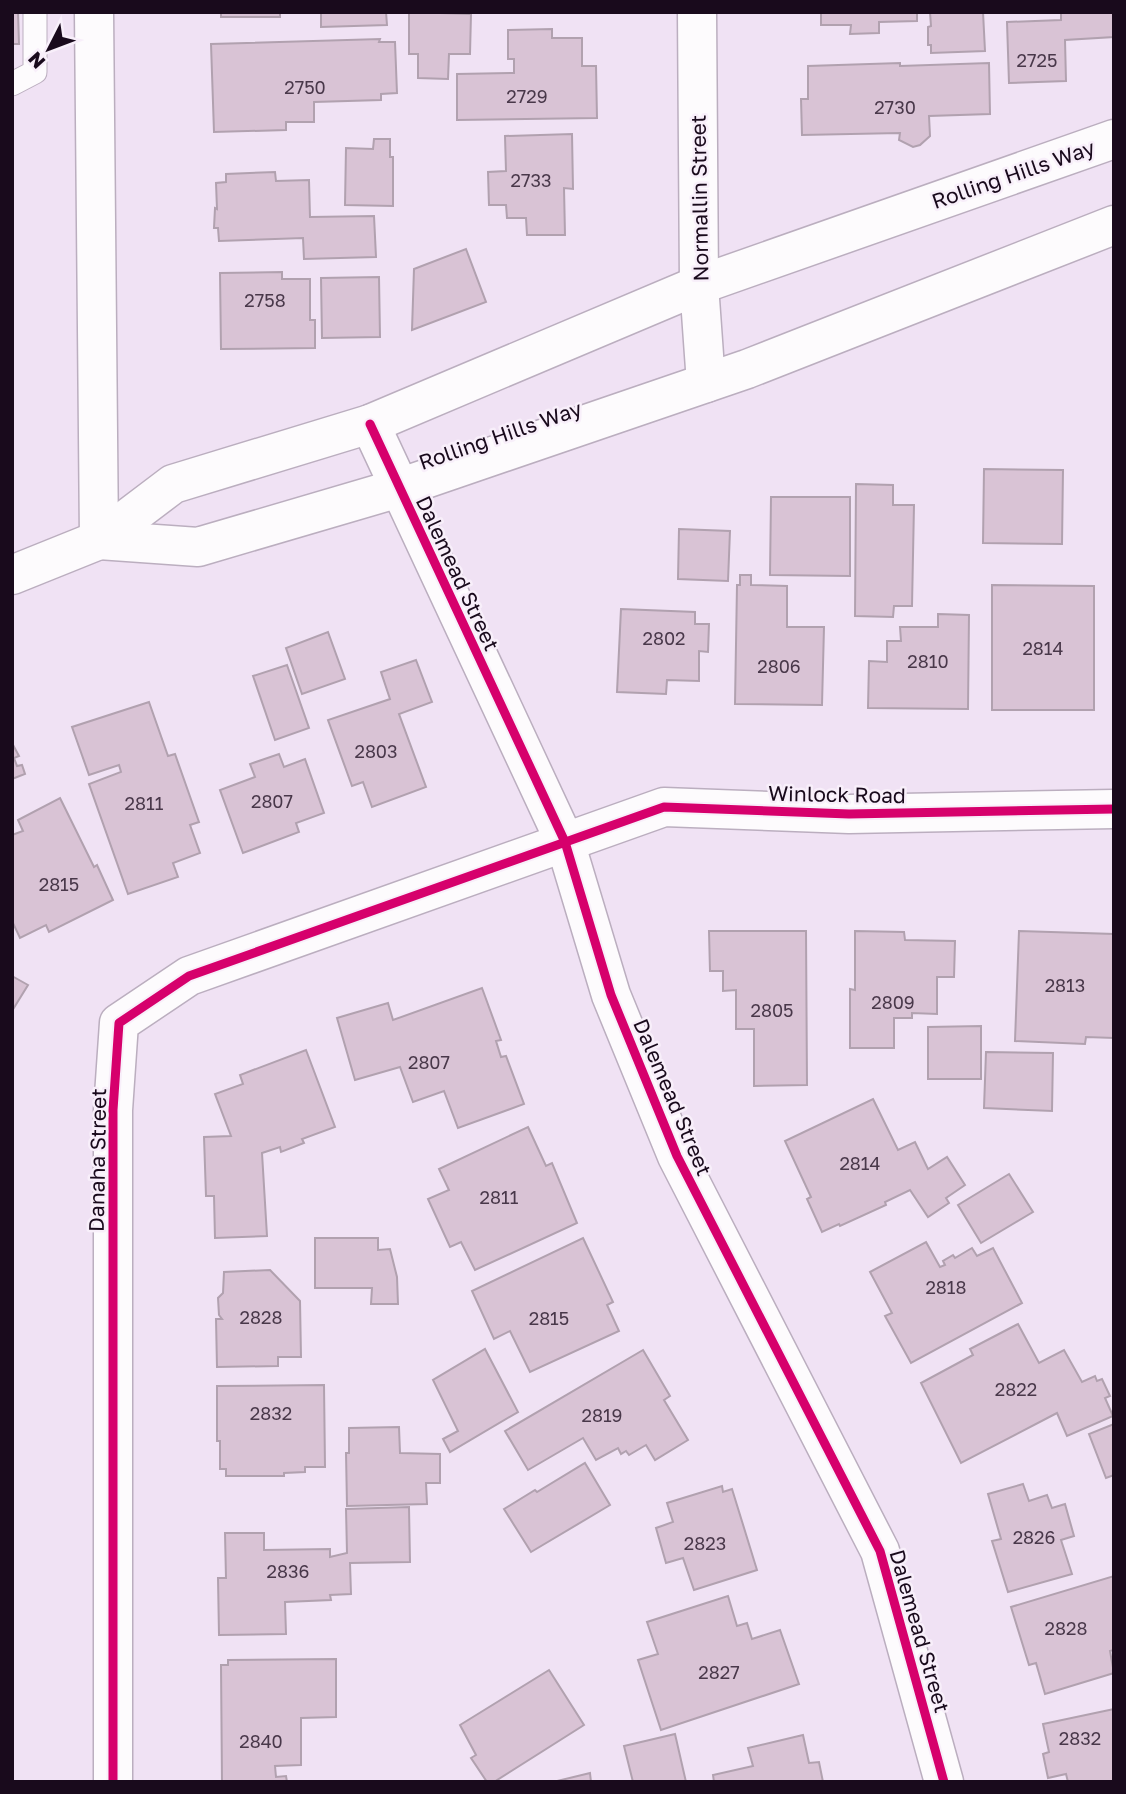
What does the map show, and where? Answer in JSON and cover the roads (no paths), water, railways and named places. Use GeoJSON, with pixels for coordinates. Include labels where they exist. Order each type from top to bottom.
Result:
{"type":"FeatureCollection","features":[{"type":"Feature","properties":{"kind":"street"},"geometry":{"type":"LineString","coordinates":[[94,12],[99,540]]}},
{"type":"Feature","properties":{"kind":"street","name":"Normallin Street"},"geometry":{"type":"LineString","coordinates":[[697,12],[699,285],[706,383]]}},
{"type":"Feature","properties":{"kind":"street","name":"Rolling Hills Way"},"geometry":{"type":"LineString","coordinates":[[12,575],[99,540],[173,485],[370,424],[699,285],[1114,139]]}},
{"type":"Feature","properties":{"kind":"street","name":"Rolling Hills Way"},"geometry":{"type":"LineString","coordinates":[[99,540],[198,547],[399,488],[706,383],[1114,225]]}},
{"type":"Feature","properties":{"kind":"street","name":"Dalemead Street"},"geometry":{"type":"LineString","coordinates":[[370,424],[565,842],[611,995],[677,1156],[880,1551],[944,1782]]}},
{"type":"Feature","properties":{"kind":"street","name":"Winlock Road"},"geometry":{"type":"LineString","coordinates":[[565,842],[664,807],[849,814],[1114,809]]}},
{"type":"Feature","properties":{"kind":"street","name":"Danaha Street"},"geometry":{"type":"LineString","coordinates":[[113,1782],[113,1110],[119,1023],[189,976],[565,842]]}},
{"type":"Feature","properties":{"kind":"lane"},"geometry":{"type":"LineString","coordinates":[[12,84],[35,72],[35,12]]}}]}
